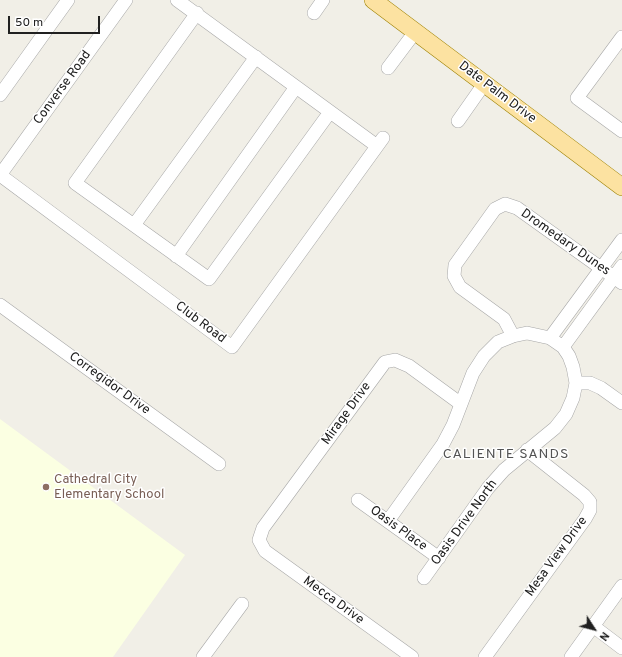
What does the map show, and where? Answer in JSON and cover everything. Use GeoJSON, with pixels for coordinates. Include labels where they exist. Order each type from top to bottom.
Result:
{"type":"FeatureCollection","features":[{"type":"Feature","properties":{"kind":"main road","name":"Date Palm Drive"},"geometry":{"type":"LineString","coordinates":[[372,0],[622,187]]}},
{"type":"Feature","properties":{"kind":"street"},"geometry":{"type":"LineString","coordinates":[[0,95],[68,0]]}},
{"type":"Feature","properties":{"kind":"street","name":"Converse Road"},"geometry":{"type":"LineString","coordinates":[[0,175],[126,0]]}},
{"type":"Feature","properties":{"kind":"street"},"geometry":{"type":"LineString","coordinates":[[177,0],[197,13],[330,112],[209,280],[75,183],[197,13]]}},
{"type":"Feature","properties":{"kind":"street"},"geometry":{"type":"LineString","coordinates":[[314,13],[323,0]]}},
{"type":"Feature","properties":{"kind":"street"},"geometry":{"type":"LineString","coordinates":[[388,68],[415,32]]}},
{"type":"Feature","properties":{"kind":"street"},"geometry":{"type":"LineString","coordinates":[[620,43],[577,98],[622,131]]}},
{"type":"Feature","properties":{"kind":"street"},"geometry":{"type":"LineString","coordinates":[[134,225],[256,57]]}},
{"type":"Feature","properties":{"kind":"street"},"geometry":{"type":"LineString","coordinates":[[458,121],[484,84]]}},
{"type":"Feature","properties":{"kind":"street"},"geometry":{"type":"LineString","coordinates":[[176,256],[296,87]]}},
{"type":"Feature","properties":{"kind":"street","name":"Club Road"},"geometry":{"type":"LineString","coordinates":[[0,175],[232,347],[380,142],[330,112]]}},
{"type":"Feature","properties":{"kind":"street","name":"Dromedary Dunes"},"geometry":{"type":"LineString","coordinates":[[513,336],[504,319],[460,287],[454,276],[455,265],[495,209],[505,204],[517,208],[618,280]]}},
{"type":"Feature","properties":{"kind":"street"},"geometry":{"type":"LineString","coordinates":[[388,521],[443,444],[453,425],[473,373],[484,356],[498,342],[513,336],[527,333],[550,338],[622,240]]}},
{"type":"Feature","properties":{"kind":"street"},"geometry":{"type":"LineString","coordinates":[[562,346],[618,280],[622,266]]}},
{"type":"Feature","properties":{"kind":"street","name":"Corregidor Drive"},"geometry":{"type":"LineString","coordinates":[[0,305],[219,464]]}},
{"type":"Feature","properties":{"kind":"street","name":"Oasis Drive North"},"geometry":{"type":"LineString","coordinates":[[424,578],[488,488],[504,470],[555,428],[566,414],[573,398],[576,383],[574,367],[562,346],[550,338]]}},
{"type":"Feature","properties":{"kind":"street","name":"Mirage Drive"},"geometry":{"type":"LineString","coordinates":[[259,540],[263,528],[385,362],[395,360],[409,366],[461,404]]}},
{"type":"Feature","properties":{"kind":"street"},"geometry":{"type":"LineString","coordinates":[[576,383],[590,383],[601,388],[622,402]]}},
{"type":"Feature","properties":{"kind":"street","name":"Mesa View Drive"},"geometry":{"type":"LineString","coordinates":[[485,657],[590,510],[590,502],[584,495],[527,450]]}},
{"type":"Feature","properties":{"kind":"street","name":"Oasis Place"},"geometry":{"type":"LineString","coordinates":[[358,500],[439,558]]}},
{"type":"Feature","properties":{"kind":"street","name":"Mecca Drive"},"geometry":{"type":"LineString","coordinates":[[259,540],[265,551],[412,657]]}},
{"type":"Feature","properties":{"kind":"street"},"geometry":{"type":"LineString","coordinates":[[571,657],[622,586]]}},
{"type":"Feature","properties":{"kind":"street"},"geometry":{"type":"LineString","coordinates":[[203,657],[242,604]]}},
{"type":"Feature","properties":{"kind":"street"},"geometry":{"type":"LineString","coordinates":[[593,626],[622,648]]}},
{"type":"Feature","properties":{"kind":"shaded area","name":"Cathedral City Elementary School"},"geometry":{"type":"Polygon","coordinates":[[[0,419],[185,555],[113,657],[0,657],[0,419]]]}},
{"type":"Feature","properties":{"kind":"place","name":"Cathedral City Elementary School"},"geometry":{"type":"Point","coordinates":[46,487]}},
{"type":"Feature","properties":{"kind":"district","name":"CALIENTE SANDS"},"geometry":{"type":"Point","coordinates":[506,455]}}]}
